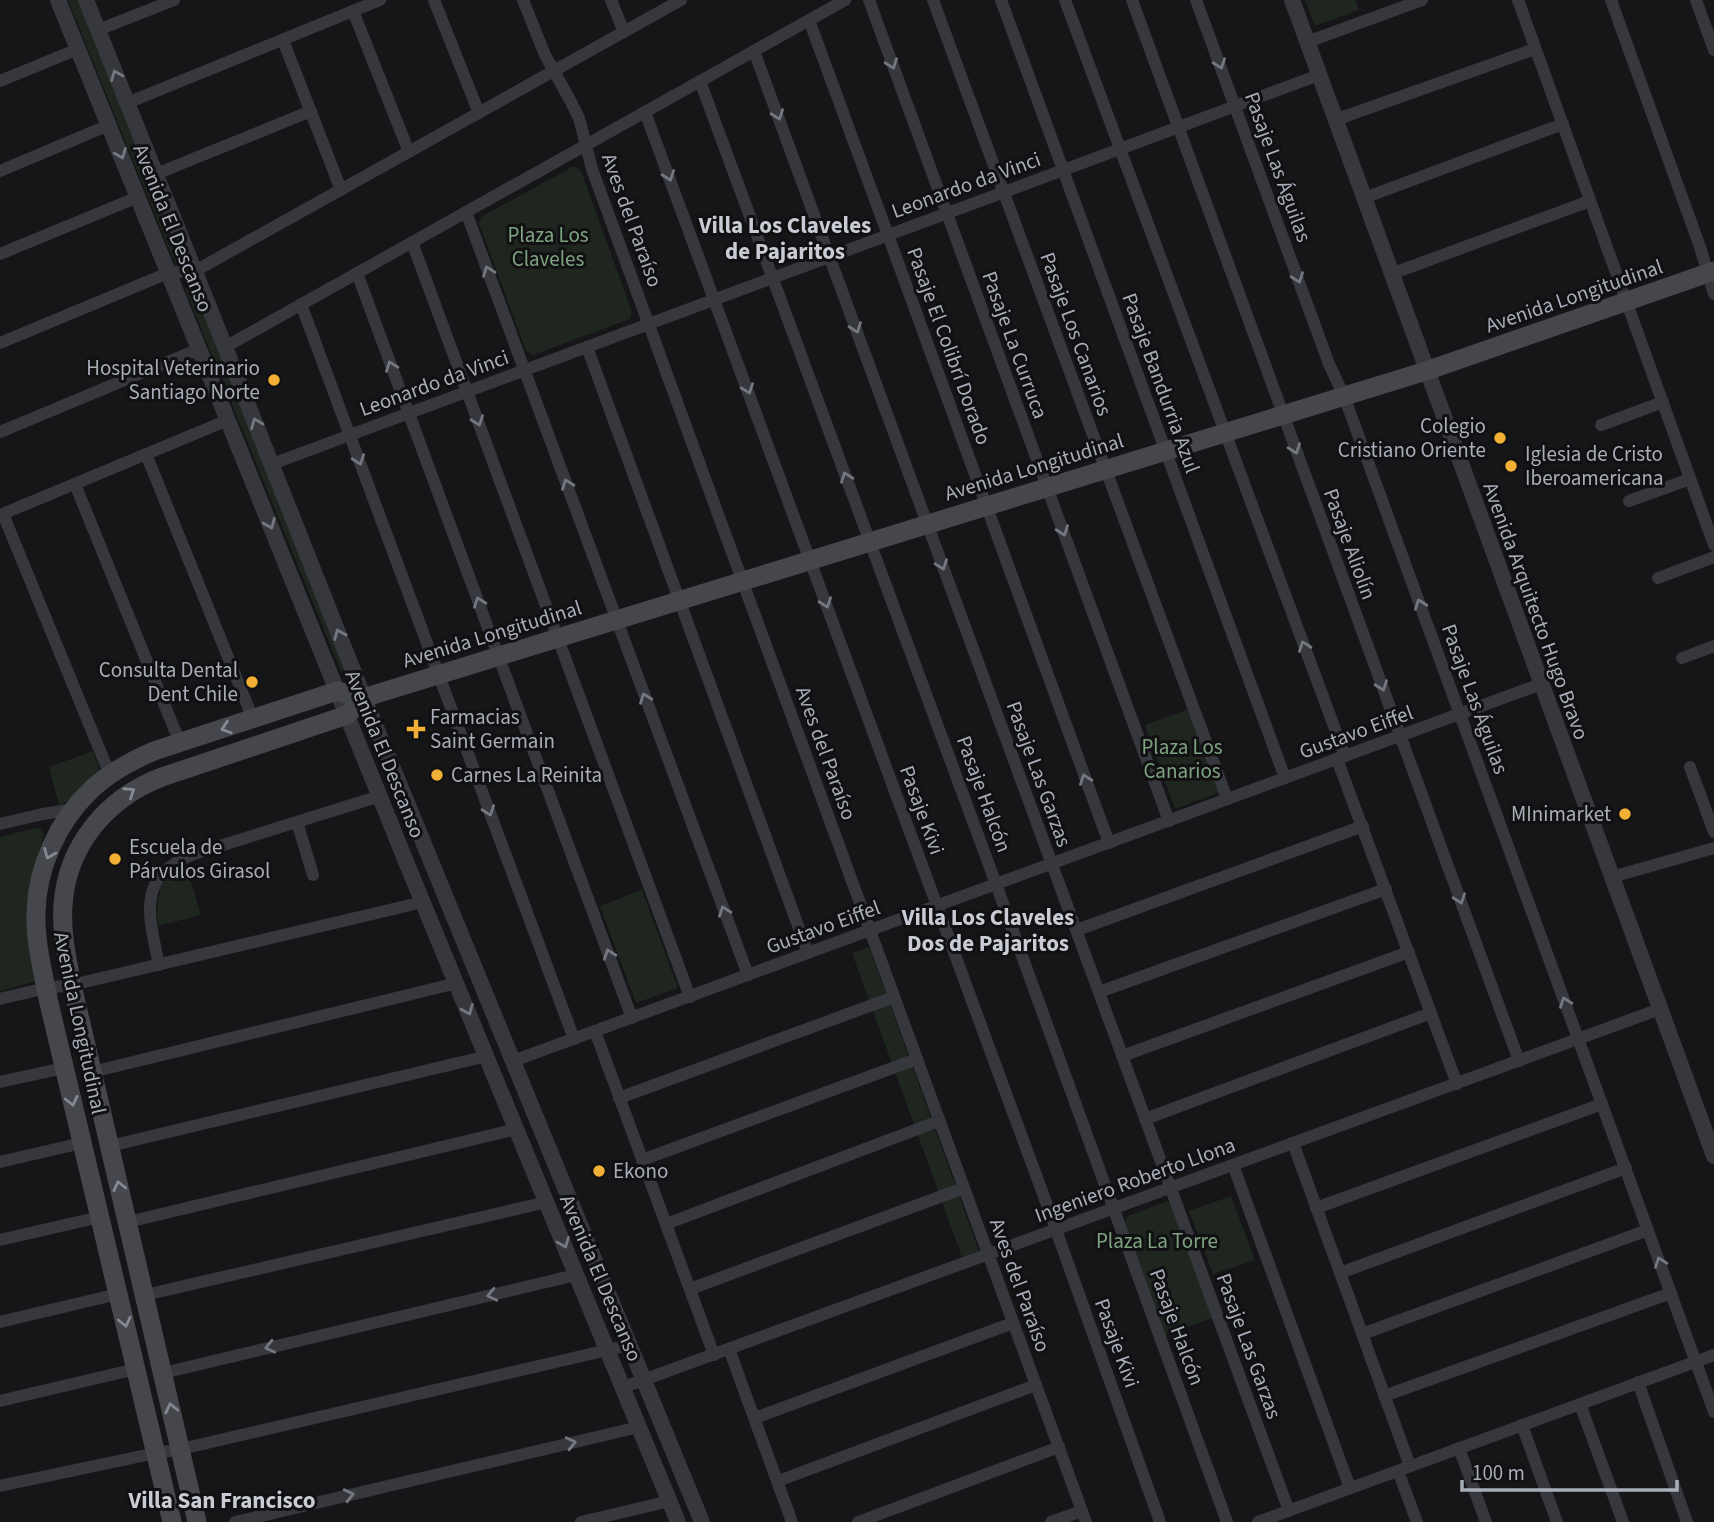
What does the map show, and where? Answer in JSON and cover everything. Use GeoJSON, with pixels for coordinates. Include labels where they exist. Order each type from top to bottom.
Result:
{"type":"FeatureCollection","features":[{"type":"Feature","properties":{"kind":"main road","name":"Avenida Longitudinal"},"geometry":{"type":"LineString","coordinates":[[197,1522],[66,951],[63,916],[65,890],[72,863],[91,829],[111,806],[134,789],[162,776],[347,715],[365,698],[1344,396],[1711,272]]}},
{"type":"Feature","properties":{"kind":"main road","name":"Avenida Longitudinal"},"geometry":{"type":"LineString","coordinates":[[172,1522],[46,988],[36,927],[38,891],[53,844],[74,809],[92,789],[110,775],[143,756],[337,691]]}},
{"type":"Feature","properties":{"kind":"main road"},"geometry":{"type":"LineString","coordinates":[[337,691],[365,698]]}},
{"type":"Feature","properties":{"kind":"street","name":"Avenida El Descanso"},"geometry":{"type":"LineString","coordinates":[[58,0],[337,691],[678,1522]]}},
{"type":"Feature","properties":{"kind":"street","name":"Avenida El Descanso"},"geometry":{"type":"LineString","coordinates":[[86,0],[365,698],[702,1522]]}},
{"type":"Feature","properties":{"kind":"street"},"geometry":{"type":"LineString","coordinates":[[98,30],[174,0]]}},
{"type":"Feature","properties":{"kind":"street"},"geometry":{"type":"LineString","coordinates":[[127,103],[380,0]]}},
{"type":"Feature","properties":{"kind":"street"},"geometry":{"type":"LineString","coordinates":[[434,0],[479,113]]}},
{"type":"Feature","properties":{"kind":"street","name":"Aves del Paraíso"},"geometry":{"type":"LineString","coordinates":[[523,0],[553,71],[575,109],[592,170],[1084,1516]]}},
{"type":"Feature","properties":{"kind":"street"},"geometry":{"type":"LineString","coordinates":[[611,0],[624,32]]}},
{"type":"Feature","properties":{"kind":"street"},"geometry":{"type":"LineString","coordinates":[[0,342],[168,273],[195,271],[681,0]]}},
{"type":"Feature","properties":{"kind":"street"},"geometry":{"type":"LineString","coordinates":[[226,346],[845,0]]}},
{"type":"Feature","properties":{"kind":"street","name":"Pasaje La Curruca"},"geometry":{"type":"LineString","coordinates":[[869,0],[1169,821]]}},
{"type":"Feature","properties":{"kind":"street","name":"Pasaje Los Canarios"},"geometry":{"type":"LineString","coordinates":[[933,0],[1227,800]]}},
{"type":"Feature","properties":{"kind":"street","name":"Pasaje Bandurria Azul"},"geometry":{"type":"LineString","coordinates":[[1001,0],[1285,778]]}},
{"type":"Feature","properties":{"kind":"street"},"geometry":{"type":"LineString","coordinates":[[1065,0],[1457,1084]]}},
{"type":"Feature","properties":{"kind":"street","name":"Pasaje Aliolín"},"geometry":{"type":"LineString","coordinates":[[1132,0],[1519,1061]]}},
{"type":"Feature","properties":{"kind":"street","name":"Pasaje Las Águilas"},"geometry":{"type":"LineString","coordinates":[[1196,0],[1329,363],[1344,396],[1714,1412]]}},
{"type":"Feature","properties":{"kind":"street","name":"Avenida Arquitecto Hugo Bravo"},"geometry":{"type":"LineString","coordinates":[[1292,0],[1714,1156]]}},
{"type":"Feature","properties":{"kind":"street"},"geometry":{"type":"LineString","coordinates":[[1307,42],[1422,0]]}},
{"type":"Feature","properties":{"kind":"street"},"geometry":{"type":"LineString","coordinates":[[1518,0],[1714,545]]}},
{"type":"Feature","properties":{"kind":"street"},"geometry":{"type":"LineString","coordinates":[[1611,0],[1711,272],[1714,294]]}},
{"type":"Feature","properties":{"kind":"street"},"geometry":{"type":"LineString","coordinates":[[1696,0],[1714,50]]}},
{"type":"Feature","properties":{"kind":"street"},"geometry":{"type":"LineString","coordinates":[[353,11],[409,152]]}},
{"type":"Feature","properties":{"kind":"street","name":"Pasaje El Colibrí Dorado"},"geometry":{"type":"LineString","coordinates":[[809,20],[1108,843]]}},
{"type":"Feature","properties":{"kind":"street"},"geometry":{"type":"LineString","coordinates":[[283,40],[341,190]]}},
{"type":"Feature","properties":{"kind":"street"},"geometry":{"type":"LineString","coordinates":[[0,81],[78,49]]}},
{"type":"Feature","properties":{"kind":"street"},"geometry":{"type":"LineString","coordinates":[[1335,120],[1535,49]]}},
{"type":"Feature","properties":{"kind":"street","name":"Pasaje Las Garzas"},"geometry":{"type":"LineString","coordinates":[[754,51],[1289,1511]]}},
{"type":"Feature","properties":{"kind":"street","name":"Leonardo da Vinci"},"geometry":{"type":"LineString","coordinates":[[272,464],[1319,75]]}},
{"type":"Feature","properties":{"kind":"street","name":"Pasaje Halcón"},"geometry":{"type":"LineString","coordinates":[[700,81],[996,884],[1227,1522]]}},
{"type":"Feature","properties":{"kind":"street"},"geometry":{"type":"LineString","coordinates":[[156,174],[311,111]]}},
{"type":"Feature","properties":{"kind":"street","name":"Pasaje Kivi"},"geometry":{"type":"LineString","coordinates":[[645,112],[1056,1230],[1160,1522]]}},
{"type":"Feature","properties":{"kind":"street"},"geometry":{"type":"LineString","coordinates":[[1364,198],[1563,124]]}},
{"type":"Feature","properties":{"kind":"street"},"geometry":{"type":"LineString","coordinates":[[0,170],[109,125]]}},
{"type":"Feature","properties":{"kind":"street"},"geometry":{"type":"LineString","coordinates":[[0,254],[138,197]]}},
{"type":"Feature","properties":{"kind":"street"},"geometry":{"type":"LineString","coordinates":[[1391,274],[1590,201]]}},
{"type":"Feature","properties":{"kind":"street"},"geometry":{"type":"LineString","coordinates":[[466,212],[748,975]]}},
{"type":"Feature","properties":{"kind":"street"},"geometry":{"type":"LineString","coordinates":[[412,242],[690,997]]}},
{"type":"Feature","properties":{"kind":"street"},"geometry":{"type":"LineString","coordinates":[[357,273],[632,1018]]}},
{"type":"Feature","properties":{"kind":"street"},"geometry":{"type":"LineString","coordinates":[[301,304],[573,1039]]}},
{"type":"Feature","properties":{"kind":"street"},"geometry":{"type":"LineString","coordinates":[[587,347],[808,953]]}},
{"type":"Feature","properties":{"kind":"street"},"geometry":{"type":"LineString","coordinates":[[0,432],[199,349]]}},
{"type":"Feature","properties":{"kind":"street"},"geometry":{"type":"LineString","coordinates":[[1601,425],[1662,402]]}},
{"type":"Feature","properties":{"kind":"street"},"geometry":{"type":"LineString","coordinates":[[110,775],[2,515],[228,420]]}},
{"type":"Feature","properties":{"kind":"street"},"geometry":{"type":"LineString","coordinates":[[146,454],[253,719]]}},
{"type":"Feature","properties":{"kind":"street"},"geometry":{"type":"LineString","coordinates":[[1629,501],[1690,479]]}},
{"type":"Feature","properties":{"kind":"street"},"geometry":{"type":"LineString","coordinates":[[75,484],[180,743]]}},
{"type":"Feature","properties":{"kind":"street"},"geometry":{"type":"LineString","coordinates":[[1658,578],[1714,557]]}},
{"type":"Feature","properties":{"kind":"street"},"geometry":{"type":"LineString","coordinates":[[1682,657],[1714,646]]}},
{"type":"Feature","properties":{"kind":"street","name":"Gustavo Eiffel"},"geometry":{"type":"LineString","coordinates":[[513,1061],[1541,684]]}},
{"type":"Feature","properties":{"kind":"street"},"geometry":{"type":"LineString","coordinates":[[1690,767],[1714,832]]}},
{"type":"Feature","properties":{"kind":"street"},"geometry":{"type":"LineString","coordinates":[[159,965],[150,924],[149,905],[153,889],[165,871],[176,862],[380,796]]}},
{"type":"Feature","properties":{"kind":"street"},"geometry":{"type":"LineString","coordinates":[[0,824],[74,809]]}},
{"type":"Feature","properties":{"kind":"street"},"geometry":{"type":"LineString","coordinates":[[297,822],[313,875]]}},
{"type":"Feature","properties":{"kind":"street"},"geometry":{"type":"LineString","coordinates":[[1077,930],[1363,826]]}},
{"type":"Feature","properties":{"kind":"street"},"geometry":{"type":"LineString","coordinates":[[1612,877],[1714,848]]}},
{"type":"Feature","properties":{"kind":"street"},"geometry":{"type":"LineString","coordinates":[[1099,992],[1386,889]]}},
{"type":"Feature","properties":{"kind":"street"},"geometry":{"type":"LineString","coordinates":[[0,999],[72,985],[423,902]]}},
{"type":"Feature","properties":{"kind":"street"},"geometry":{"type":"LineString","coordinates":[[1122,1056],[1409,953]]}},
{"type":"Feature","properties":{"kind":"street"},"geometry":{"type":"LineString","coordinates":[[92,1072],[457,983]]}},
{"type":"Feature","properties":{"kind":"street"},"geometry":{"type":"LineString","coordinates":[[619,1098],[894,997]]}},
{"type":"Feature","properties":{"kind":"street","name":"Ingeniero Roberto Llona"},"geometry":{"type":"LineString","coordinates":[[624,1387],[1660,1009]]}},
{"type":"Feature","properties":{"kind":"street"},"geometry":{"type":"LineString","coordinates":[[1146,1119],[1432,1013]]}},
{"type":"Feature","properties":{"kind":"street"},"geometry":{"type":"LineString","coordinates":[[595,1031],[714,1354]]}},
{"type":"Feature","properties":{"kind":"street"},"geometry":{"type":"LineString","coordinates":[[110,1146],[487,1056]]}},
{"type":"Feature","properties":{"kind":"street"},"geometry":{"type":"LineString","coordinates":[[642,1160],[917,1059]]}},
{"type":"Feature","properties":{"kind":"street"},"geometry":{"type":"LineString","coordinates":[[0,1082],[64,1068]]}},
{"type":"Feature","properties":{"kind":"street"},"geometry":{"type":"LineString","coordinates":[[1316,1208],[1602,1104]]}},
{"type":"Feature","properties":{"kind":"street"},"geometry":{"type":"LineString","coordinates":[[666,1224],[939,1121]]}},
{"type":"Feature","properties":{"kind":"street"},"geometry":{"type":"LineString","coordinates":[[128,1222],[517,1129]]}},
{"type":"Feature","properties":{"kind":"street"},"geometry":{"type":"LineString","coordinates":[[0,1162],[82,1143]]}},
{"type":"Feature","properties":{"kind":"street"},"geometry":{"type":"LineString","coordinates":[[1293,1143],[1384,1396],[1417,1522]]}},
{"type":"Feature","properties":{"kind":"street"},"geometry":{"type":"LineString","coordinates":[[1233,1165],[1350,1488]]}},
{"type":"Feature","properties":{"kind":"street"},"geometry":{"type":"LineString","coordinates":[[1340,1273],[1626,1168]]}},
{"type":"Feature","properties":{"kind":"street"},"geometry":{"type":"LineString","coordinates":[[690,1289],[964,1188]]}},
{"type":"Feature","properties":{"kind":"street"},"geometry":{"type":"LineString","coordinates":[[145,1295],[547,1202]]}},
{"type":"Feature","properties":{"kind":"street"},"geometry":{"type":"LineString","coordinates":[[0,1240],[100,1217]]}},
{"type":"Feature","properties":{"kind":"street"},"geometry":{"type":"LineString","coordinates":[[1362,1334],[1648,1230]]}},
{"type":"Feature","properties":{"kind":"street"},"geometry":{"type":"LineString","coordinates":[[163,1373],[576,1275]]}},
{"type":"Feature","properties":{"kind":"street"},"geometry":{"type":"LineString","coordinates":[[1384,1396],[1671,1293]]}},
{"type":"Feature","properties":{"kind":"street"},"geometry":{"type":"LineString","coordinates":[[0,1322],[118,1294]]}},
{"type":"Feature","properties":{"kind":"street"},"geometry":{"type":"LineString","coordinates":[[755,1418],[1013,1323]]}},
{"type":"Feature","properties":{"kind":"street"},"geometry":{"type":"LineString","coordinates":[[0,1486],[181,1450],[629,1345]]}},
{"type":"Feature","properties":{"kind":"street"},"geometry":{"type":"LineString","coordinates":[[729,1349],[792,1522]]}},
{"type":"Feature","properties":{"kind":"street"},"geometry":{"type":"LineString","coordinates":[[1258,1522],[1714,1355]]}},
{"type":"Feature","properties":{"kind":"street"},"geometry":{"type":"LineString","coordinates":[[0,1401],[136,1369]]}},
{"type":"Feature","properties":{"kind":"street"},"geometry":{"type":"LineString","coordinates":[[1638,1382],[1688,1522]]}},
{"type":"Feature","properties":{"kind":"street"},"geometry":{"type":"LineString","coordinates":[[778,1481],[1036,1385]]}},
{"type":"Feature","properties":{"kind":"street"},"geometry":{"type":"LineString","coordinates":[[1580,1404],[1623,1522]]}},
{"type":"Feature","properties":{"kind":"street"},"geometry":{"type":"LineString","coordinates":[[1522,1425],[1558,1522]]}},
{"type":"Feature","properties":{"kind":"street"},"geometry":{"type":"LineString","coordinates":[[235,1522],[639,1427]]}},
{"type":"Feature","properties":{"kind":"street"},"geometry":{"type":"LineString","coordinates":[[858,1522],[1059,1447]]}},
{"type":"Feature","properties":{"kind":"street"},"geometry":{"type":"LineString","coordinates":[[1459,1448],[1486,1522]]}},
{"type":"Feature","properties":{"kind":"street"},"geometry":{"type":"LineString","coordinates":[[581,1522],[670,1500]]}},
{"type":"Feature","properties":{"kind":"street"},"geometry":{"type":"LineString","coordinates":[[1051,1522],[1084,1516]]}},
{"type":"Feature","properties":{"kind":"green space"},"geometry":{"type":"Polygon","coordinates":[[[68,0],[78,0],[185,263],[176,266],[68,0]]]}},
{"type":"Feature","properties":{"kind":"green space"},"geometry":{"type":"Polygon","coordinates":[[[1305,0],[1355,0],[1359,10],[1315,26],[1305,0]]]}},
{"type":"Feature","properties":{"kind":"green space","name":"Plaza Los Claveles"},"geometry":{"type":"Polygon","coordinates":[[[574,166],[581,171],[632,312],[630,319],[533,355],[526,351],[479,223],[481,217],[574,166]]]}},
{"type":"Feature","properties":{"kind":"green space"},"geometry":{"type":"Polygon","coordinates":[[[195,285],[352,673],[342,674],[185,289],[195,285]]]}},
{"type":"Feature","properties":{"kind":"green space","name":"Plaza Los Canarios"},"geometry":{"type":"Polygon","coordinates":[[[1189,709],[1220,792],[1175,809],[1145,725],[1189,709]]]}},
{"type":"Feature","properties":{"kind":"green space"},"geometry":{"type":"Polygon","coordinates":[[[93,751],[101,775],[72,800],[59,805],[49,767],[93,751]]]}},
{"type":"Feature","properties":{"kind":"green space"},"geometry":{"type":"Polygon","coordinates":[[[36,828],[44,834],[39,852],[37,981],[0,991],[0,837],[36,828]]]}},
{"type":"Feature","properties":{"kind":"green space"},"geometry":{"type":"Polygon","coordinates":[[[186,865],[201,915],[158,926],[159,897],[164,882],[186,865]]]}},
{"type":"Feature","properties":{"kind":"green space"},"geometry":{"type":"Polygon","coordinates":[[[642,890],[678,988],[636,1003],[600,906],[642,890]]]}},
{"type":"Feature","properties":{"kind":"green space"},"geometry":{"type":"Polygon","coordinates":[[[869,947],[979,1251],[962,1257],[852,953],[869,947]]]}},
{"type":"Feature","properties":{"kind":"green space"},"geometry":{"type":"Polygon","coordinates":[[[1231,1196],[1255,1260],[1213,1274],[1189,1211],[1231,1196]]]}},
{"type":"Feature","properties":{"kind":"green space","name":"Plaza La Torre"},"geometry":{"type":"Polygon","coordinates":[[[1167,1201],[1172,1204],[1213,1318],[1164,1335],[1123,1225],[1128,1216],[1167,1201]]]}},
{"type":"Feature","properties":{"kind":"place","name":"Hospital Veterinario Santiago Norte"},"geometry":{"type":"Point","coordinates":[274,380]}},
{"type":"Feature","properties":{"kind":"place","name":"Colegio Cristiano Oriente"},"geometry":{"type":"Point","coordinates":[1500,438]}},
{"type":"Feature","properties":{"kind":"place","name":"Iglesia de Cristo Iberoamericana"},"geometry":{"type":"Point","coordinates":[1511,466]}},
{"type":"Feature","properties":{"kind":"place","name":"Consulta Dental Dent Chile"},"geometry":{"type":"Point","coordinates":[252,682]}},
{"type":"Feature","properties":{"kind":"place","name":"Farmacias Saint Germain"},"geometry":{"type":"Point","coordinates":[416,729]}},
{"type":"Feature","properties":{"kind":"place","name":"Carnes La Reinita"},"geometry":{"type":"Point","coordinates":[437,775]}},
{"type":"Feature","properties":{"kind":"place","name":"MInimarket"},"geometry":{"type":"Point","coordinates":[1625,814]}},
{"type":"Feature","properties":{"kind":"place","name":"Escuela de Párvulos Girasol"},"geometry":{"type":"Point","coordinates":[115,859]}},
{"type":"Feature","properties":{"kind":"place","name":"Ekono"},"geometry":{"type":"Point","coordinates":[599,1171]}},
{"type":"Feature","properties":{"kind":"district","name":"Villa Los Claveles de Pajaritos"},"geometry":{"type":"Point","coordinates":[785,238]}},
{"type":"Feature","properties":{"kind":"district","name":"Villa Los Claveles Dos de Pajaritos"},"geometry":{"type":"Point","coordinates":[988,930]}},
{"type":"Feature","properties":{"kind":"district","name":"Villa San Francisco"},"geometry":{"type":"Point","coordinates":[222,1500]}}]}
